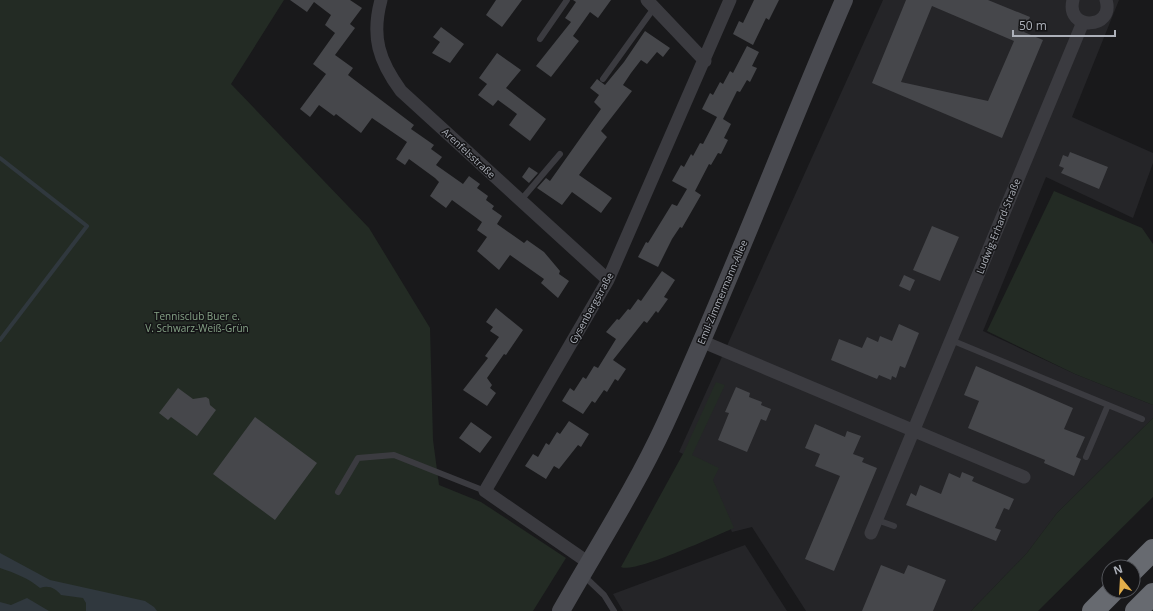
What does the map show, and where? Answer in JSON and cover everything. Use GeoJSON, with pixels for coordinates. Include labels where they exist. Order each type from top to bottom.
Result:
{"type":"FeatureCollection","features":[{"type":"Feature","properties":{"kind":"highway"},"geometry":{"type":"LineString","coordinates":[[1141,562],[1153,550]]}},
{"type":"Feature","properties":{"kind":"highway"},"geometry":{"type":"LineString","coordinates":[[1136,611],[1153,594]]}},
{"type":"Feature","properties":{"kind":"highway"},"geometry":{"type":"LineString","coordinates":[[1094,611],[1105,599]]}},
{"type":"Feature","properties":{"kind":"main road","name":"Emil-Zimmermann-Allee"},"geometry":{"type":"LineString","coordinates":[[561,611],[642,471],[664,426],[844,0]]}},
{"type":"Feature","properties":{"kind":"main road","name":"Emil-Zimmermann-Allee"},"geometry":{"type":"LineString","coordinates":[[553,611],[585,569]]}},
{"type":"Feature","properties":{"kind":"street","name":"Arenfelsstraße"},"geometry":{"type":"LineString","coordinates":[[381,0],[376,32],[380,53],[388,73],[401,91],[608,280]]}},
{"type":"Feature","properties":{"kind":"street","name":"Gysenbergstraße"},"geometry":{"type":"LineString","coordinates":[[485,492],[608,280],[705,61],[730,0]]}},
{"type":"Feature","properties":{"kind":"street"},"geometry":{"type":"LineString","coordinates":[[1073,0],[1074,13],[1083,22],[1094,23],[1103,17],[1107,7],[1106,0]]}},
{"type":"Feature","properties":{"kind":"street"},"geometry":{"type":"LineString","coordinates":[[650,4],[705,61]]}},
{"type":"Feature","properties":{"kind":"street","name":"Ludwig-Erhard-Straße"},"geometry":{"type":"LineString","coordinates":[[871,533],[1083,22]]}},
{"type":"Feature","properties":{"kind":"street"},"geometry":{"type":"LineString","coordinates":[[701,341],[1024,477]]}},
{"type":"Feature","properties":{"kind":"street"},"geometry":{"type":"LineString","coordinates":[[485,492],[585,569]]}},
{"type":"Feature","properties":{"kind":"lane"},"geometry":{"type":"LineString","coordinates":[[540,39],[567,0]]}},
{"type":"Feature","properties":{"kind":"lane"},"geometry":{"type":"LineString","coordinates":[[603,79],[650,4]]}},
{"type":"Feature","properties":{"kind":"lane"},"geometry":{"type":"LineString","coordinates":[[521,200],[560,154]]}},
{"type":"Feature","properties":{"kind":"lane"},"geometry":{"type":"LineString","coordinates":[[951,340],[1142,420]]}},
{"type":"Feature","properties":{"kind":"lane"},"geometry":{"type":"LineString","coordinates":[[1086,458],[1108,405]]}},
{"type":"Feature","properties":{"kind":"lane"},"geometry":{"type":"LineString","coordinates":[[338,492],[358,458],[394,455],[485,492]]}},
{"type":"Feature","properties":{"kind":"lane"},"geometry":{"type":"LineString","coordinates":[[877,520],[894,526]]}},
{"type":"Feature","properties":{"kind":"lane"},"geometry":{"type":"LineString","coordinates":[[585,569],[614,611]]}},
{"type":"Feature","properties":{"kind":"shaded area"},"geometry":{"type":"Polygon","coordinates":[[[883,0],[1119,0],[1072,117],[1153,153],[1153,163],[1133,218],[1046,177],[983,331],[1075,374],[1153,405],[1153,418],[1057,513],[1027,553],[971,611],[806,611],[752,527],[732,532],[709,479],[714,469],[679,452],[883,0]]]}},
{"type":"Feature","properties":{"kind":"shaded area"},"geometry":{"type":"Polygon","coordinates":[[[745,545],[787,611],[623,611],[613,594],[745,545]]]}},
{"type":"Feature","properties":{"kind":"shaded area"},"geometry":{"type":"Polygon","coordinates":[[[0,553],[50,580],[145,601],[157,611],[86,611],[86,603],[83,598],[61,595],[49,587],[40,588],[21,576],[0,568],[0,553]]]}},
{"type":"Feature","properties":{"kind":"shaded area"},"geometry":{"type":"Polygon","coordinates":[[[27,598],[49,611],[0,611],[0,602],[11,605],[27,598]]]}},
{"type":"Feature","properties":{"kind":"green space","name":"Tennisclub Buer e. V. Schwarz-Weiß-Grün"},"geometry":{"type":"Polygon","coordinates":[[[0,0],[284,0],[231,84],[369,228],[430,328],[433,440],[439,485],[481,502],[566,558],[533,611],[0,611],[0,0]]]}},
{"type":"Feature","properties":{"kind":"green space"},"geometry":{"type":"Polygon","coordinates":[[[1054,191],[1142,228],[1153,244],[1153,405],[1075,374],[987,331],[1054,191]]]}},
{"type":"Feature","properties":{"kind":"green space"},"geometry":{"type":"Polygon","coordinates":[[[716,382],[725,385],[692,455],[719,468],[713,480],[734,528],[658,560],[629,568],[621,567],[684,452],[716,382]]]}},
{"type":"Feature","properties":{"kind":"green space"},"geometry":{"type":"Polygon","coordinates":[[[1153,418],[1153,497],[1038,611],[971,611],[1027,553],[1057,513],[1153,418]]]}},
{"type":"Feature","properties":{"kind":"building"},"geometry":{"type":"Polygon","coordinates":[[[290,0],[350,0],[362,8],[350,24],[355,28],[335,55],[353,68],[348,75],[414,125],[411,129],[434,145],[431,149],[442,157],[436,165],[463,184],[469,176],[480,184],[477,188],[488,196],[486,200],[494,206],[492,209],[502,216],[497,224],[524,243],[527,240],[544,252],[560,271],[559,274],[569,281],[558,298],[541,283],[544,279],[510,255],[499,270],[477,251],[487,237],[477,230],[482,222],[452,200],[446,208],[430,196],[439,182],[409,159],[405,165],[396,159],[407,142],[372,118],[361,133],[336,114],[334,116],[319,105],[310,117],[300,109],[326,74],[313,64],[335,33],[325,25],[331,15],[314,2],[307,12],[290,0]]]}},
{"type":"Feature","properties":{"kind":"building"},"geometry":{"type":"Polygon","coordinates":[[[496,0],[522,0],[502,27],[486,15],[496,0]]]}},
{"type":"Feature","properties":{"kind":"building"},"geometry":{"type":"Polygon","coordinates":[[[573,0],[611,0],[598,18],[590,12],[573,36],[579,41],[551,77],[536,66],[571,22],[565,18],[576,2],[573,0]]]}},
{"type":"Feature","properties":{"kind":"building"},"geometry":{"type":"Polygon","coordinates":[[[754,0],[779,0],[769,20],[766,18],[753,45],[733,34],[739,21],[743,23],[754,0]]]}},
{"type":"Feature","properties":{"kind":"building"},"geometry":{"type":"Polygon","coordinates":[[[906,0],[988,0],[1030,17],[1024,32],[1043,40],[1002,138],[872,83],[906,0]],[[932,6],[901,82],[988,101],[1014,41],[932,6]]]}},
{"type":"Feature","properties":{"kind":"building"},"geometry":{"type":"Polygon","coordinates":[[[441,27],[464,44],[450,63],[432,53],[440,42],[433,37],[441,27]]]}},
{"type":"Feature","properties":{"kind":"building"},"geometry":{"type":"Polygon","coordinates":[[[645,31],[670,48],[663,57],[657,52],[647,64],[641,60],[631,73],[623,85],[632,91],[601,131],[607,137],[579,175],[612,198],[601,213],[572,192],[562,205],[537,188],[546,178],[550,181],[601,109],[594,102],[599,95],[590,88],[597,79],[605,85],[624,62],[645,31]]]}},
{"type":"Feature","properties":{"kind":"building"},"geometry":{"type":"Polygon","coordinates":[[[747,46],[759,52],[752,66],[757,68],[750,82],[747,80],[740,92],[737,91],[723,119],[731,124],[724,138],[728,140],[721,154],[718,153],[711,165],[709,164],[695,191],[701,195],[682,228],[680,227],[672,239],[658,267],[638,257],[646,242],[648,243],[672,204],[677,206],[687,189],[672,181],[681,165],[684,167],[691,154],[693,156],[700,143],[703,144],[717,117],[702,109],[710,93],[713,95],[720,82],[723,84],[730,71],[733,73],[747,46]]]}},
{"type":"Feature","properties":{"kind":"building"},"geometry":{"type":"Polygon","coordinates":[[[497,53],[521,70],[506,88],[546,119],[530,141],[509,125],[517,114],[498,100],[493,106],[478,95],[487,84],[479,78],[497,53]]]}},
{"type":"Feature","properties":{"kind":"building"},"geometry":{"type":"Polygon","coordinates":[[[1070,152],[1108,167],[1099,189],[1061,173],[1064,168],[1059,166],[1063,155],[1068,157],[1070,152]]]}},
{"type":"Feature","properties":{"kind":"building"},"geometry":{"type":"Polygon","coordinates":[[[529,167],[538,173],[529,183],[522,177],[529,167]]]}},
{"type":"Feature","properties":{"kind":"building"},"geometry":{"type":"Polygon","coordinates":[[[932,226],[959,237],[940,281],[913,270],[932,226]]]}},
{"type":"Feature","properties":{"kind":"building"},"geometry":{"type":"Polygon","coordinates":[[[662,271],[675,280],[664,297],[668,299],[658,313],[656,311],[647,323],[644,321],[613,360],[626,369],[618,381],[615,379],[607,392],[604,390],[595,403],[592,401],[583,414],[562,401],[570,388],[574,391],[583,377],[586,379],[594,366],[598,368],[616,339],[606,332],[617,319],[619,320],[628,309],[630,310],[638,299],[641,301],[662,271]]]}},
{"type":"Feature","properties":{"kind":"building"},"geometry":{"type":"Polygon","coordinates":[[[904,275],[915,280],[910,291],[899,286],[904,275]]]}},
{"type":"Feature","properties":{"kind":"building"},"geometry":{"type":"Polygon","coordinates":[[[496,308],[523,330],[506,355],[504,354],[487,378],[492,385],[490,388],[496,393],[487,406],[463,390],[488,358],[485,356],[499,337],[490,331],[493,327],[486,322],[496,308]]]}},
{"type":"Feature","properties":{"kind":"building"},"geometry":{"type":"Polygon","coordinates":[[[899,324],[919,333],[905,368],[900,366],[896,378],[892,376],[891,380],[879,375],[877,379],[831,360],[839,339],[862,348],[867,337],[878,342],[880,336],[892,341],[899,324]]]}},
{"type":"Feature","properties":{"kind":"building"},"geometry":{"type":"Polygon","coordinates":[[[976,366],[1073,408],[1064,429],[1085,437],[1076,457],[1081,459],[1074,476],[1044,463],[1045,460],[968,428],[979,401],[964,395],[976,366]]]}},
{"type":"Feature","properties":{"kind":"building"},"geometry":{"type":"Polygon","coordinates":[[[736,387],[750,393],[749,397],[762,402],[761,405],[771,409],[766,421],[761,419],[747,452],[718,440],[729,413],[725,412],[736,387]]]}},
{"type":"Feature","properties":{"kind":"building"},"geometry":{"type":"Polygon","coordinates":[[[178,388],[193,399],[206,397],[209,399],[210,405],[216,410],[197,436],[171,417],[168,420],[159,413],[178,388]]]}},
{"type":"Feature","properties":{"kind":"building"},"geometry":{"type":"Polygon","coordinates":[[[255,417],[317,463],[275,520],[213,474],[255,417]]]}},
{"type":"Feature","properties":{"kind":"building"},"geometry":{"type":"Polygon","coordinates":[[[569,421],[589,434],[581,447],[578,445],[559,469],[554,466],[546,479],[525,466],[533,454],[538,457],[546,443],[549,445],[557,432],[560,434],[569,421]]]}},
{"type":"Feature","properties":{"kind":"building"},"geometry":{"type":"Polygon","coordinates":[[[471,422],[492,437],[480,453],[459,438],[471,422]]]}},
{"type":"Feature","properties":{"kind":"building"},"geometry":{"type":"Polygon","coordinates":[[[815,424],[845,437],[847,431],[861,436],[853,454],[864,458],[862,462],[877,468],[834,571],[805,559],[840,476],[815,466],[820,454],[805,448],[815,424]]]}},
{"type":"Feature","properties":{"kind":"building"},"geometry":{"type":"Polygon","coordinates":[[[962,472],[974,477],[972,481],[1014,499],[1009,510],[1004,508],[995,528],[1001,530],[996,541],[906,505],[911,493],[916,496],[920,485],[941,494],[949,473],[960,478],[962,472]]]}},
{"type":"Feature","properties":{"kind":"building"},"geometry":{"type":"Polygon","coordinates":[[[881,565],[904,574],[908,565],[946,580],[933,611],[862,611],[881,565]]]}},
{"type":"Feature","properties":{"kind":"waterway"},"geometry":{"type":"LineString","coordinates":[[0,158],[87,226],[0,340]]}}]}
